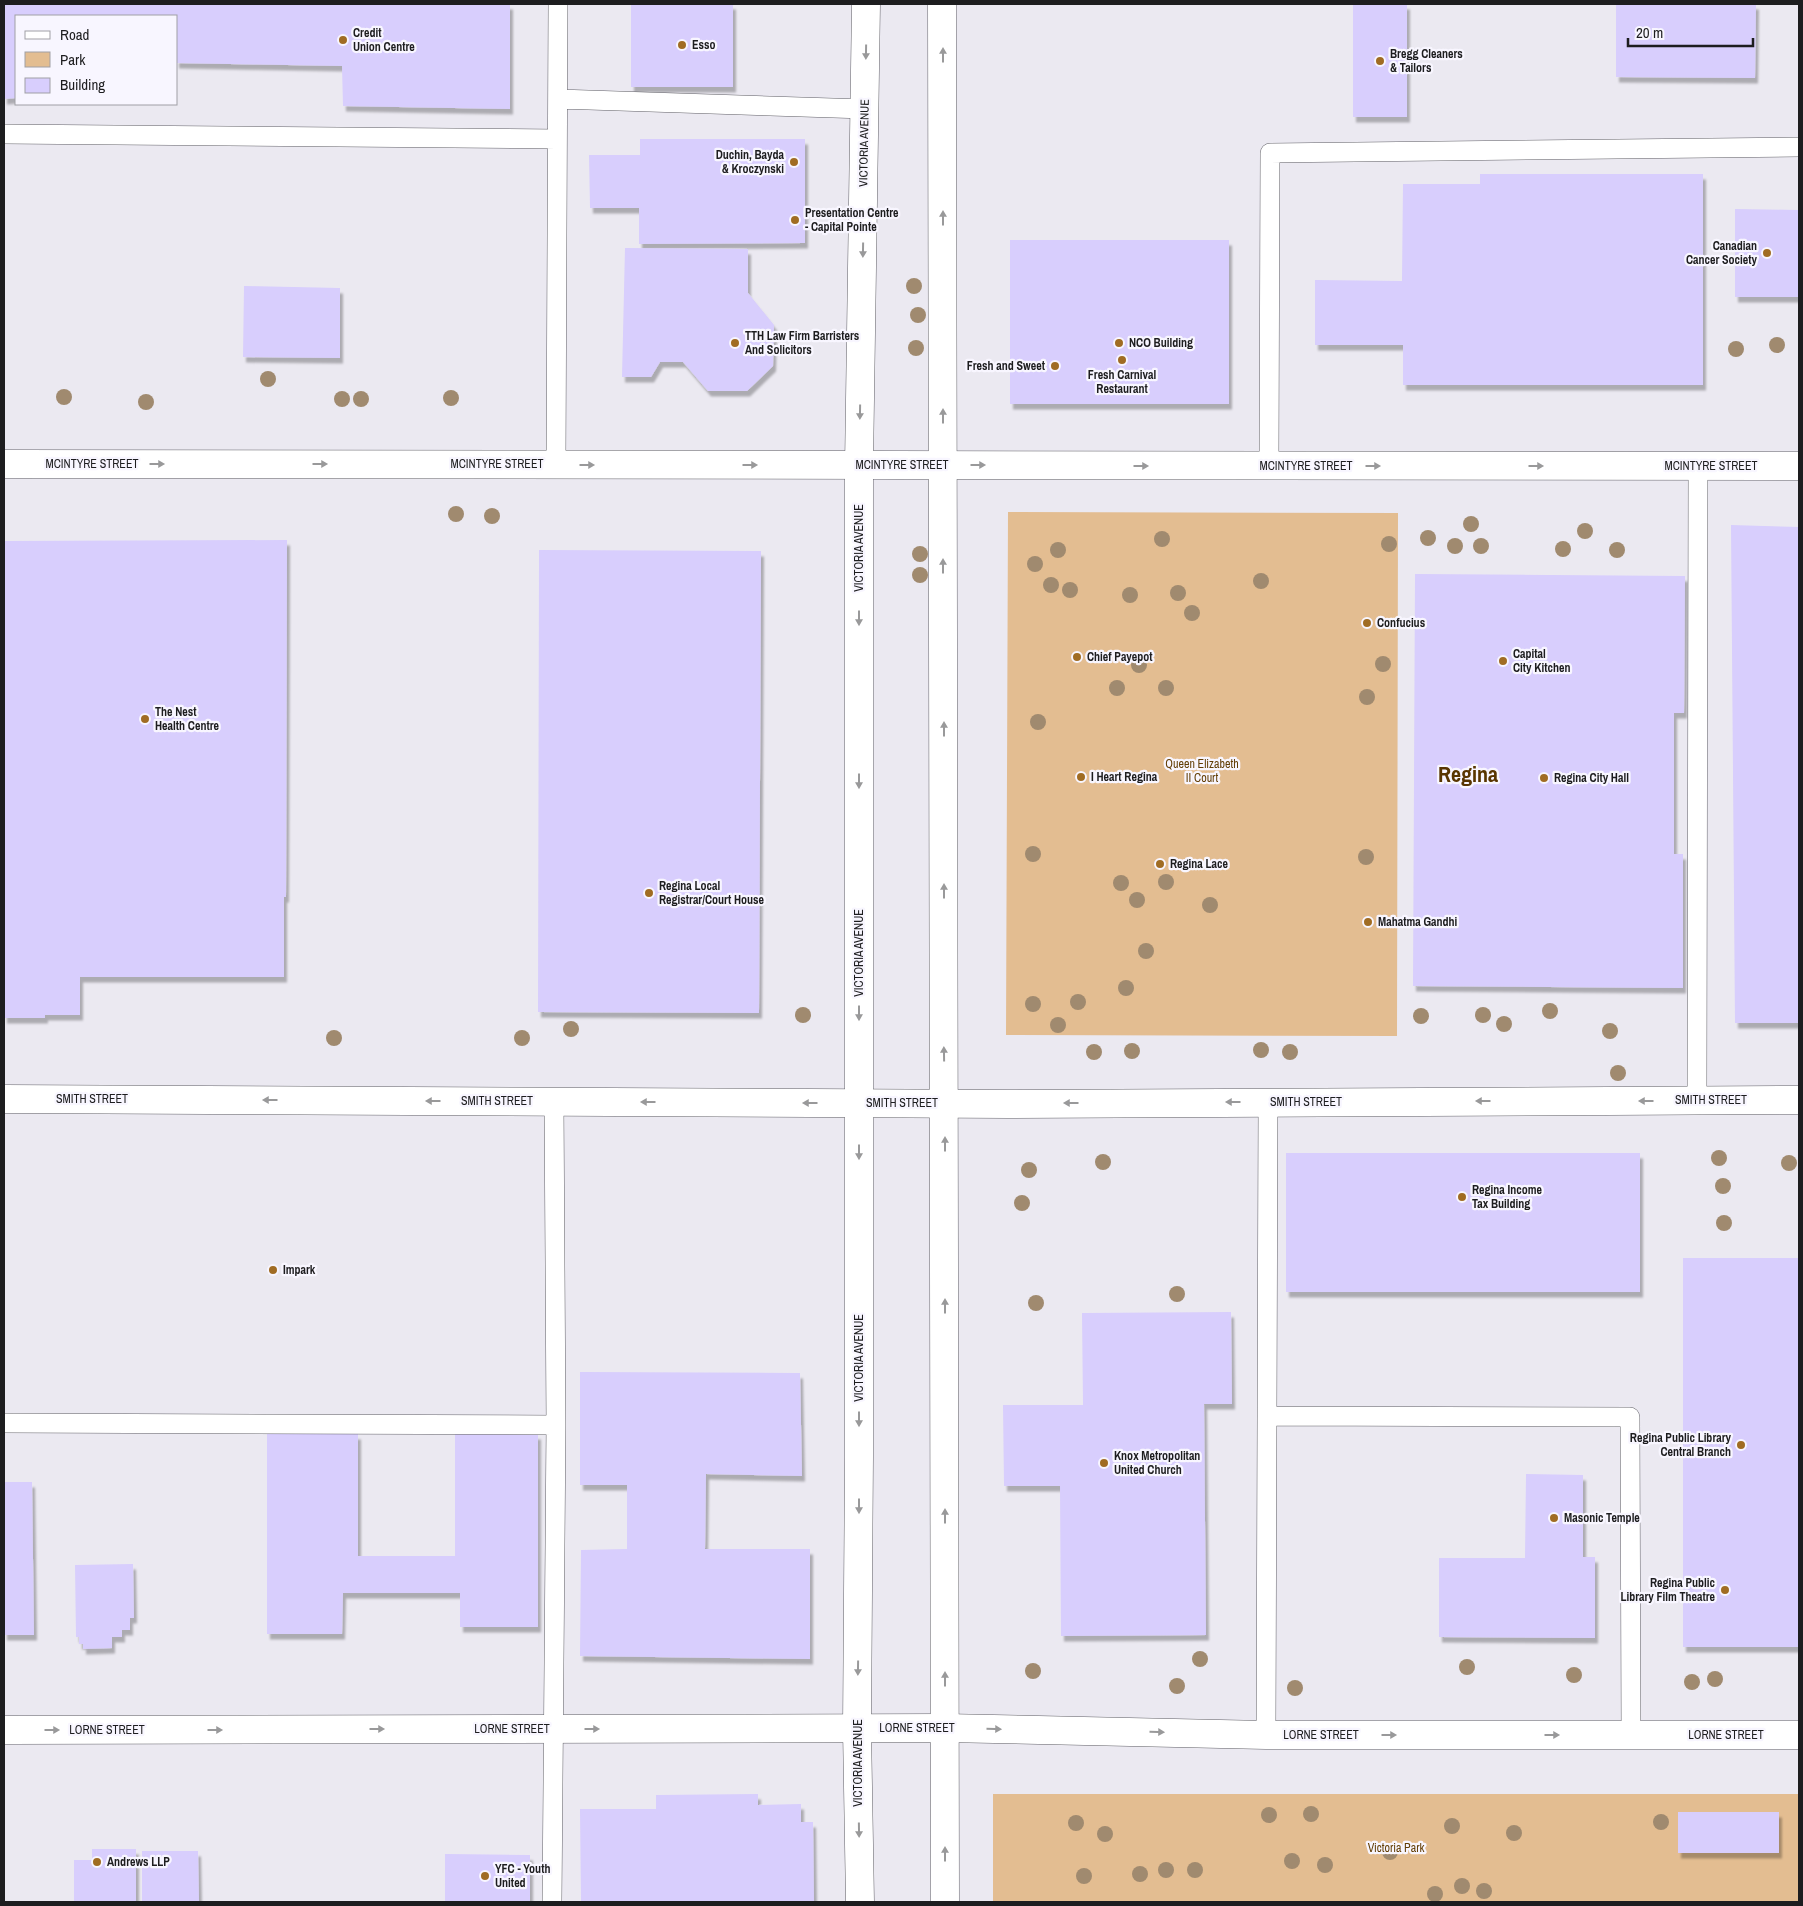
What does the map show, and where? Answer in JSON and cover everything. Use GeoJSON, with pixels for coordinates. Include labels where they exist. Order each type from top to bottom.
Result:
{"type":"FeatureCollection","features":[{"type":"Feature","properties":{"kind":"street","name":"VICTORIA AVENUE"},"geometry":{"type":"LineString","coordinates":[[860,1902],[857,1729],[860,1457],[860,465],[866,4]]}},
{"type":"Feature","properties":{"kind":"street"},"geometry":{"type":"LineString","coordinates":[[942,4],[945,1902]]}},
{"type":"Feature","properties":{"kind":"street","name":"MCINTYRE STREET"},"geometry":{"type":"LineString","coordinates":[[4,464],[1799,466]]}},
{"type":"Feature","properties":{"kind":"street","name":"SMITH STREET"},"geometry":{"type":"LineString","coordinates":[[4,1099],[1017,1104],[1799,1100]]}},
{"type":"Feature","properties":{"kind":"street","name":"LORNE STREET"},"geometry":{"type":"LineString","coordinates":[[4,1730],[945,1728],[1266,1735],[1799,1735]]}},
{"type":"Feature","properties":{"kind":"lane"},"geometry":{"type":"LineString","coordinates":[[556,465],[558,4]]}},
{"type":"Feature","properties":{"kind":"lane"},"geometry":{"type":"LineString","coordinates":[[558,99],[865,109]]}},
{"type":"Feature","properties":{"kind":"lane"},"geometry":{"type":"LineString","coordinates":[[4,134],[557,139]]}},
{"type":"Feature","properties":{"kind":"lane"},"geometry":{"type":"LineString","coordinates":[[1269,466],[1270,153],[1799,148]]}},
{"type":"Feature","properties":{"kind":"lane"},"geometry":{"type":"LineString","coordinates":[[1697,1100],[1698,466]]}},
{"type":"Feature","properties":{"kind":"lane"},"geometry":{"type":"LineString","coordinates":[[552,1902],[556,1425],[554,1102]]}},
{"type":"Feature","properties":{"kind":"lane"},"geometry":{"type":"LineString","coordinates":[[1266,1735],[1268,1102]]}},
{"type":"Feature","properties":{"kind":"lane"},"geometry":{"type":"LineString","coordinates":[[1267,1416],[1630,1417],[1631,1735]]}},
{"type":"Feature","properties":{"kind":"lane"},"geometry":{"type":"LineString","coordinates":[[4,1423],[556,1425]]}},
{"type":"Feature","properties":{"kind":"green space","name":"Queen Elizabeth II Court"},"geometry":{"type":"Polygon","coordinates":[[[1008,512],[1398,513],[1397,1036],[1006,1035],[1008,512]]]}},
{"type":"Feature","properties":{"kind":"green space","name":"Victoria Park"},"geometry":{"type":"Polygon","coordinates":[[[993,1794],[1799,1794],[1799,1902],[993,1902],[993,1794]]]}},
{"type":"Feature","properties":{"kind":"building","name":"Credit Union Centre"},"geometry":{"type":"Polygon","coordinates":[[[4,4],[510,4],[510,109],[343,106],[342,66],[178,63],[178,15],[15,15],[15,98],[4,99],[4,4]]]}},
{"type":"Feature","properties":{"kind":"building","name":"Esso"},"geometry":{"type":"Polygon","coordinates":[[[631,4],[733,4],[733,87],[631,87],[631,4]]]}},
{"type":"Feature","properties":{"kind":"building","name":"Bregg Cleaners & Tailors"},"geometry":{"type":"Polygon","coordinates":[[[1353,4],[1407,4],[1407,117],[1353,117],[1353,4]]]}},
{"type":"Feature","properties":{"kind":"building"},"geometry":{"type":"Polygon","coordinates":[[[1616,4],[1756,4],[1755,78],[1616,77],[1616,4]]]}},
{"type":"Feature","properties":{"kind":"building"},"geometry":{"type":"Polygon","coordinates":[[[640,139],[805,139],[805,243],[639,244],[639,208],[590,208],[589,155],[640,155],[640,139]]]}},
{"type":"Feature","properties":{"kind":"building"},"geometry":{"type":"Polygon","coordinates":[[[1480,174],[1703,174],[1703,385],[1403,385],[1403,345],[1315,345],[1315,280],[1402,281],[1403,184],[1480,184],[1480,174]]]}},
{"type":"Feature","properties":{"kind":"building","name":"Canadian Cancer Society"},"geometry":{"type":"Polygon","coordinates":[[[1735,209],[1799,210],[1799,297],[1735,297],[1735,209]]]}},
{"type":"Feature","properties":{"kind":"building","name":"NCO Building"},"geometry":{"type":"Polygon","coordinates":[[[1010,240],[1229,240],[1229,404],[1010,404],[1010,240]]]}},
{"type":"Feature","properties":{"kind":"building"},"geometry":{"type":"Polygon","coordinates":[[[625,248],[748,249],[748,293],[774,325],[773,366],[747,391],[708,391],[683,362],[660,362],[651,377],[622,377],[625,248]]]}},
{"type":"Feature","properties":{"kind":"building"},"geometry":{"type":"Polygon","coordinates":[[[244,286],[340,288],[340,358],[243,357],[244,286]]]}},
{"type":"Feature","properties":{"kind":"building"},"geometry":{"type":"Polygon","coordinates":[[[1731,525],[1799,527],[1799,1023],[1735,1023],[1731,525]]]}},
{"type":"Feature","properties":{"kind":"building","name":"The Nest Health Centre"},"geometry":{"type":"Polygon","coordinates":[[[287,540],[284,977],[80,977],[80,1015],[45,1015],[45,1018],[4,1018],[4,541],[287,540]]]}},
{"type":"Feature","properties":{"kind":"building","name":"Regina Local Registrar/Court House"},"geometry":{"type":"Polygon","coordinates":[[[539,550],[761,551],[759,1013],[538,1012],[539,550]]]}},
{"type":"Feature","properties":{"kind":"building","name":"Regina City Hall"},"geometry":{"type":"Polygon","coordinates":[[[1415,574],[1685,576],[1684,713],[1674,713],[1674,854],[1683,854],[1683,988],[1413,986],[1415,574]]]}},
{"type":"Feature","properties":{"kind":"building"},"geometry":{"type":"Polygon","coordinates":[[[1286,1153],[1640,1153],[1640,1292],[1286,1292],[1286,1153]]]}},
{"type":"Feature","properties":{"kind":"building","name":"Regina Public Library Central Branch"},"geometry":{"type":"Polygon","coordinates":[[[1683,1258],[1799,1258],[1799,1647],[1683,1647],[1683,1258]]]}},
{"type":"Feature","properties":{"kind":"building","name":"Knox Metropolitan United Church"},"geometry":{"type":"Polygon","coordinates":[[[1231,1312],[1232,1404],[1204,1404],[1206,1635],[1061,1636],[1060,1486],[1004,1486],[1003,1405],[1083,1405],[1082,1313],[1231,1312]]]}},
{"type":"Feature","properties":{"kind":"building"},"geometry":{"type":"Polygon","coordinates":[[[580,1372],[800,1373],[802,1476],[706,1474],[705,1549],[810,1549],[810,1659],[580,1656],[581,1550],[627,1549],[627,1485],[580,1485],[580,1372]]]}},
{"type":"Feature","properties":{"kind":"building"},"geometry":{"type":"Polygon","coordinates":[[[267,1434],[358,1434],[358,1556],[455,1556],[455,1434],[538,1434],[538,1627],[460,1627],[460,1593],[343,1593],[342,1634],[267,1634],[267,1434]]]}},
{"type":"Feature","properties":{"kind":"building","name":"Masonic Temple"},"geometry":{"type":"Polygon","coordinates":[[[1526,1474],[1583,1475],[1583,1557],[1595,1557],[1595,1638],[1439,1637],[1439,1558],[1525,1558],[1526,1474]]]}},
{"type":"Feature","properties":{"kind":"building"},"geometry":{"type":"Polygon","coordinates":[[[4,1482],[32,1482],[34,1635],[4,1635],[4,1482]]]}},
{"type":"Feature","properties":{"kind":"building"},"geometry":{"type":"Polygon","coordinates":[[[133,1564],[134,1618],[130,1618],[130,1630],[122,1630],[122,1637],[112,1637],[112,1648],[83,1649],[83,1644],[79,1644],[79,1637],[76,1637],[75,1565],[133,1564]]]}},
{"type":"Feature","properties":{"kind":"building"},"geometry":{"type":"Polygon","coordinates":[[[758,1794],[758,1805],[801,1804],[801,1822],[813,1822],[814,1902],[581,1902],[580,1809],[656,1809],[656,1795],[758,1794]]]}},
{"type":"Feature","properties":{"kind":"building"},"geometry":{"type":"Polygon","coordinates":[[[1678,1812],[1779,1812],[1779,1853],[1678,1853],[1678,1812]]]}},
{"type":"Feature","properties":{"kind":"building"},"geometry":{"type":"Polygon","coordinates":[[[92,1849],[136,1849],[136,1902],[74,1902],[74,1860],[92,1860],[92,1849]]]}},
{"type":"Feature","properties":{"kind":"building"},"geometry":{"type":"Polygon","coordinates":[[[142,1851],[198,1851],[199,1902],[142,1902],[142,1851]]]}},
{"type":"Feature","properties":{"kind":"building"},"geometry":{"type":"Polygon","coordinates":[[[445,1854],[530,1855],[530,1902],[445,1902],[445,1854]]]}},
{"type":"Feature","properties":{"kind":"place","name":"Credit Union Centre"},"geometry":{"type":"Point","coordinates":[343,40]}},
{"type":"Feature","properties":{"kind":"place","name":"Esso"},"geometry":{"type":"Point","coordinates":[682,45]}},
{"type":"Feature","properties":{"kind":"place","name":"Bregg Cleaners & Tailors"},"geometry":{"type":"Point","coordinates":[1380,61]}},
{"type":"Feature","properties":{"kind":"place","name":"Duchin, Bayda & Kroczynski"},"geometry":{"type":"Point","coordinates":[794,162]}},
{"type":"Feature","properties":{"kind":"place","name":"Presentation Centre - Capital Pointe"},"geometry":{"type":"Point","coordinates":[795,220]}},
{"type":"Feature","properties":{"kind":"place","name":"Canadian Cancer Society"},"geometry":{"type":"Point","coordinates":[1767,253]}},
{"type":"Feature","properties":{"kind":"place","name":"TTH Law Firm Barristers And Solicitors"},"geometry":{"type":"Point","coordinates":[735,343]}},
{"type":"Feature","properties":{"kind":"place","name":"NCO Building"},"geometry":{"type":"Point","coordinates":[1119,343]}},
{"type":"Feature","properties":{"kind":"place","name":"Fresh Carnival Restaurant"},"geometry":{"type":"Point","coordinates":[1122,360]}},
{"type":"Feature","properties":{"kind":"place","name":"Fresh and Sweet"},"geometry":{"type":"Point","coordinates":[1055,366]}},
{"type":"Feature","properties":{"kind":"place","name":"Confucius"},"geometry":{"type":"Point","coordinates":[1367,623]}},
{"type":"Feature","properties":{"kind":"place","name":"Chief Payepot"},"geometry":{"type":"Point","coordinates":[1077,657]}},
{"type":"Feature","properties":{"kind":"place","name":"Capital City Kitchen"},"geometry":{"type":"Point","coordinates":[1503,661]}},
{"type":"Feature","properties":{"kind":"place","name":"The Nest Health Centre"},"geometry":{"type":"Point","coordinates":[145,719]}},
{"type":"Feature","properties":{"kind":"place","name":"I Heart Regina"},"geometry":{"type":"Point","coordinates":[1081,777]}},
{"type":"Feature","properties":{"kind":"place","name":"Regina City Hall"},"geometry":{"type":"Point","coordinates":[1544,778]}},
{"type":"Feature","properties":{"kind":"place","name":"Regina Lace"},"geometry":{"type":"Point","coordinates":[1160,864]}},
{"type":"Feature","properties":{"kind":"place","name":"Regina Local Registrar/Court House"},"geometry":{"type":"Point","coordinates":[649,893]}},
{"type":"Feature","properties":{"kind":"place","name":"Mahatma Gandhi"},"geometry":{"type":"Point","coordinates":[1368,922]}},
{"type":"Feature","properties":{"kind":"place","name":"Regina Income Tax Building"},"geometry":{"type":"Point","coordinates":[1462,1197]}},
{"type":"Feature","properties":{"kind":"place","name":"Impark"},"geometry":{"type":"Point","coordinates":[273,1270]}},
{"type":"Feature","properties":{"kind":"place","name":"Regina Public Library Central Branch"},"geometry":{"type":"Point","coordinates":[1741,1445]}},
{"type":"Feature","properties":{"kind":"place","name":"Knox Metropolitan United Church"},"geometry":{"type":"Point","coordinates":[1104,1463]}},
{"type":"Feature","properties":{"kind":"place","name":"Masonic Temple"},"geometry":{"type":"Point","coordinates":[1554,1518]}},
{"type":"Feature","properties":{"kind":"place","name":"Regina Public Library Film Theatre"},"geometry":{"type":"Point","coordinates":[1725,1590]}},
{"type":"Feature","properties":{"kind":"place","name":"Andrews LLP"},"geometry":{"type":"Point","coordinates":[97,1862]}},
{"type":"Feature","properties":{"kind":"place","name":"YFC - Youth United"},"geometry":{"type":"Point","coordinates":[485,1876]}},
{"type":"Feature","properties":{"kind":"district","name":"Regina"},"geometry":{"type":"Point","coordinates":[1468,774]}}]}
